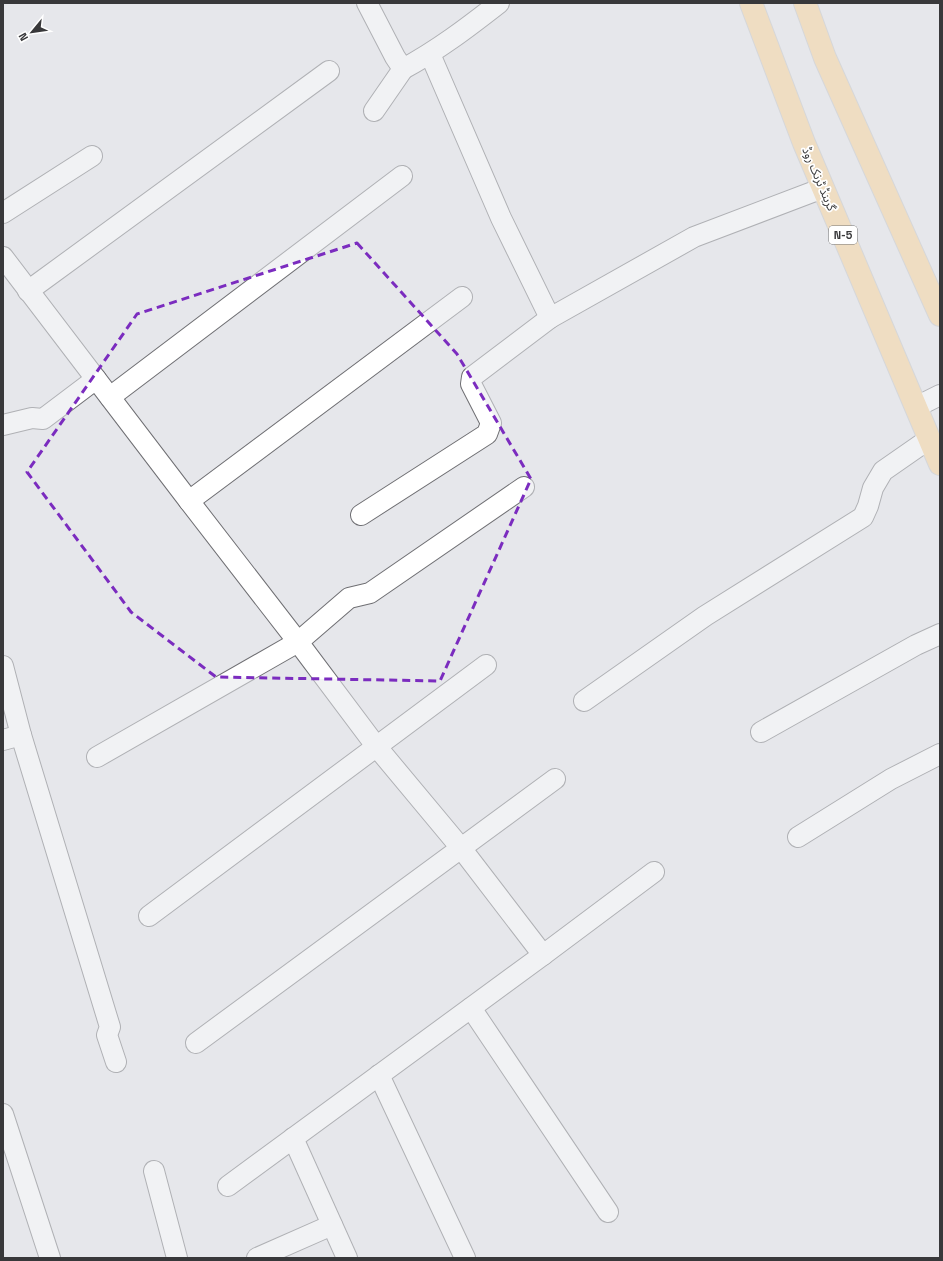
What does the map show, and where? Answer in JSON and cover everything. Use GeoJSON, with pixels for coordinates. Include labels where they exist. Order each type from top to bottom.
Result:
{"type":"FeatureCollection","features":[{"type":"Feature","properties":{"kind":"highway","name":"گرینڈ ٹرنک روڈ"},"geometry":{"type":"LineString","coordinates":[[751,3],[804,143],[940,464]]}},
{"type":"Feature","properties":{"kind":"highway"},"geometry":{"type":"LineString","coordinates":[[805,3],[825,58],[940,315]]}},
{"type":"Feature","properties":{"kind":"street"},"geometry":{"type":"LineString","coordinates":[[367,3],[395,57],[403,69]]}},
{"type":"Feature","properties":{"kind":"street"},"geometry":{"type":"LineString","coordinates":[[374,111],[403,69],[451,40],[499,3]]}},
{"type":"Feature","properties":{"kind":"street"},"geometry":{"type":"LineString","coordinates":[[430,54],[501,218],[550,318]]}},
{"type":"Feature","properties":{"kind":"street"},"geometry":{"type":"LineString","coordinates":[[28,291],[329,71]]}},
{"type":"Feature","properties":{"kind":"street"},"geometry":{"type":"LineString","coordinates":[[3,213],[92,156]]}},
{"type":"Feature","properties":{"kind":"street"},"geometry":{"type":"LineString","coordinates":[[110,397],[402,176]]}},
{"type":"Feature","properties":{"kind":"street"},"geometry":{"type":"LineString","coordinates":[[361,515],[487,434],[491,423],[471,384],[472,377],[550,318],[694,237],[823,188]]}},
{"type":"Feature","properties":{"kind":"street"},"geometry":{"type":"LineString","coordinates":[[3,257],[376,746],[461,848],[543,955]]}},
{"type":"Feature","properties":{"kind":"street"},"geometry":{"type":"LineString","coordinates":[[189,501],[462,297]]}},
{"type":"Feature","properties":{"kind":"street"},"geometry":{"type":"LineString","coordinates":[[3,424],[32,418],[43,419],[96,379]]}},
{"type":"Feature","properties":{"kind":"street"},"geometry":{"type":"LineString","coordinates":[[916,407],[940,395]]}},
{"type":"Feature","properties":{"kind":"street"},"geometry":{"type":"LineString","coordinates":[[584,701],[705,616],[864,517],[872,488],[883,471],[929,439]]}},
{"type":"Feature","properties":{"kind":"street"},"geometry":{"type":"LineString","coordinates":[[97,757],[298,642],[349,598],[370,593],[524,488]]}},
{"type":"Feature","properties":{"kind":"street"},"geometry":{"type":"LineString","coordinates":[[760,732],[916,645],[940,634]]}},
{"type":"Feature","properties":{"kind":"street"},"geometry":{"type":"LineString","coordinates":[[149,916],[486,665]]}},
{"type":"Feature","properties":{"kind":"street"},"geometry":{"type":"LineString","coordinates":[[3,666],[12,738],[110,1027],[107,1035],[116,1062]]}},
{"type":"Feature","properties":{"kind":"street"},"geometry":{"type":"LineString","coordinates":[[798,837],[891,778],[940,754]]}},
{"type":"Feature","properties":{"kind":"street"},"geometry":{"type":"LineString","coordinates":[[196,1043],[555,778]]}},
{"type":"Feature","properties":{"kind":"street"},"geometry":{"type":"LineString","coordinates":[[228,1186],[654,872]]}},
{"type":"Feature","properties":{"kind":"street"},"geometry":{"type":"LineString","coordinates":[[470,1008],[608,1212]]}},
{"type":"Feature","properties":{"kind":"street"},"geometry":{"type":"LineString","coordinates":[[379,1075],[465,1258]]}},
{"type":"Feature","properties":{"kind":"street"},"geometry":{"type":"LineString","coordinates":[[3,1114],[50,1258]]}},
{"type":"Feature","properties":{"kind":"street"},"geometry":{"type":"LineString","coordinates":[[293,1138],[347,1258]]}},
{"type":"Feature","properties":{"kind":"street"},"geometry":{"type":"LineString","coordinates":[[154,1171],[177,1258]]}},
{"type":"Feature","properties":{"kind":"street"},"geometry":{"type":"LineString","coordinates":[[257,1258],[332,1225]]}},
{"type":"Feature","properties":{"kind":"highlighted area"},"geometry":{"type":"Polygon","coordinates":[[[357,243],[457,354],[531,479],[440,681],[216,677],[131,612],[27,472],[137,314],[357,243]]]}}]}
